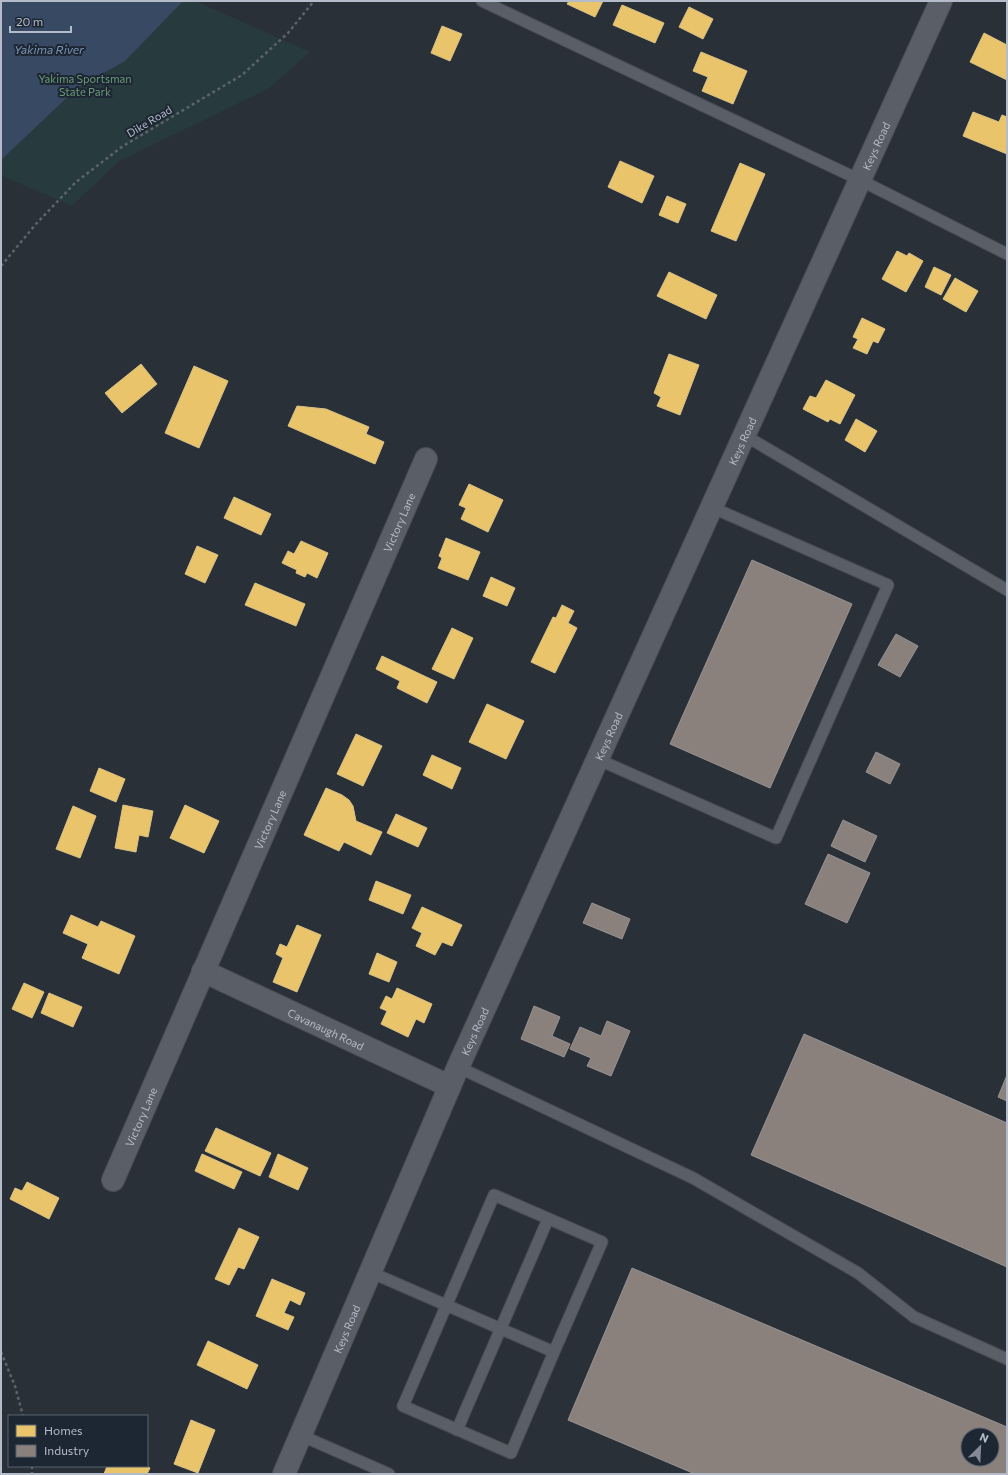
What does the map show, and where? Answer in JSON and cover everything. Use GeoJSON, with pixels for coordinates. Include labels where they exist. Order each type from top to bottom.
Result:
{"type":"FeatureCollection","features":[{"type":"Feature","properties":{"kind":"street","name":"Keys Road"},"geometry":{"type":"LineString","coordinates":[[284,1474],[454,1076],[941,1]]}},
{"type":"Feature","properties":{"kind":"street","name":"Victory Lane"},"geometry":{"type":"LineString","coordinates":[[113,1180],[426,459]]}},
{"type":"Feature","properties":{"kind":"street","name":"Cavanaugh Road"},"geometry":{"type":"LineString","coordinates":[[203,971],[454,1076]]}},
{"type":"Feature","properties":{"kind":"lane"},"geometry":{"type":"LineString","coordinates":[[482,1],[860,180],[1007,254]]}},
{"type":"Feature","properties":{"kind":"lane"},"geometry":{"type":"LineString","coordinates":[[744,435],[1007,590]]}},
{"type":"Feature","properties":{"kind":"lane"},"geometry":{"type":"LineString","coordinates":[[597,759],[776,838],[888,585],[712,507]]}},
{"type":"Feature","properties":{"kind":"lane"},"geometry":{"type":"LineString","coordinates":[[454,1076],[694,1178],[858,1274],[914,1317],[1007,1359]]}},
{"type":"Feature","properties":{"kind":"lane"},"geometry":{"type":"LineString","coordinates":[[494,1195],[548,1219],[602,1242],[511,1453],[404,1406],[494,1195]]}},
{"type":"Feature","properties":{"kind":"lane"},"geometry":{"type":"LineString","coordinates":[[457,1430],[548,1219]]}},
{"type":"Feature","properties":{"kind":"lane"},"geometry":{"type":"LineString","coordinates":[[370,1272],[554,1352]]}},
{"type":"Feature","properties":{"kind":"lane"},"geometry":{"type":"LineString","coordinates":[[300,1436],[389,1474]]}},
{"type":"Feature","properties":{"kind":"path","name":"Dike Road"},"geometry":{"type":"LineString","coordinates":[[1,266],[36,224],[76,182],[123,146],[242,76],[288,33],[314,1]]}},
{"type":"Feature","properties":{"kind":"path"},"geometry":{"type":"LineString","coordinates":[[1,1352],[15,1386],[23,1415]]}},
{"type":"Feature","properties":{"kind":"green space","name":"Yakima Sportsman State Park"},"geometry":{"type":"Polygon","coordinates":[[[1,1],[195,1],[310,52],[268,89],[119,161],[72,206],[1,175],[1,1]]]}},
{"type":"Feature","properties":{"kind":"water","name":"Yakima River"},"geometry":{"type":"Polygon","coordinates":[[[1,1],[183,1],[125,61],[77,88],[1,160],[1,1]]]}},
{"type":"Feature","properties":{"kind":"building: Homes"},"geometry":{"type":"Polygon","coordinates":[[[569,1],[603,1],[595,17],[567,4],[569,1]]]}},
{"type":"Feature","properties":{"kind":"building: Homes"},"geometry":{"type":"Polygon","coordinates":[[[622,5],[664,23],[655,43],[613,25],[622,5]]]}},
{"type":"Feature","properties":{"kind":"building: Homes"},"geometry":{"type":"Polygon","coordinates":[[[689,7],[713,19],[703,39],[679,27],[689,7]]]}},
{"type":"Feature","properties":{"kind":"building: Homes"},"geometry":{"type":"Polygon","coordinates":[[[442,26],[462,34],[450,61],[431,53],[442,26]]]}},
{"type":"Feature","properties":{"kind":"building: Homes"},"geometry":{"type":"Polygon","coordinates":[[[984,33],[1007,45],[1007,80],[970,62],[984,33]]]}},
{"type":"Feature","properties":{"kind":"building: Homes"},"geometry":{"type":"Polygon","coordinates":[[[701,52],[747,71],[733,104],[702,91],[708,77],[693,71],[701,52]]]}},
{"type":"Feature","properties":{"kind":"building: Homes"},"geometry":{"type":"Polygon","coordinates":[[[973,112],[999,122],[1002,115],[1007,117],[1007,154],[963,136],[973,112]]]}},
{"type":"Feature","properties":{"kind":"building: Homes"},"geometry":{"type":"Polygon","coordinates":[[[620,161],[654,176],[642,203],[608,187],[620,161]]]}},
{"type":"Feature","properties":{"kind":"building: Homes"},"geometry":{"type":"Polygon","coordinates":[[[740,163],[765,174],[736,241],[711,231],[740,163]]]}},
{"type":"Feature","properties":{"kind":"building: Homes"},"geometry":{"type":"Polygon","coordinates":[[[667,196],[686,204],[678,223],[659,215],[667,196]]]}},
{"type":"Feature","properties":{"kind":"building: Homes"},"geometry":{"type":"Polygon","coordinates":[[[897,251],[907,256],[909,253],[923,261],[906,292],[882,279],[897,251]]]}},
{"type":"Feature","properties":{"kind":"building: Homes"},"geometry":{"type":"Polygon","coordinates":[[[934,267],[951,275],[941,295],[925,287],[934,267]]]}},
{"type":"Feature","properties":{"kind":"building: Homes"},"geometry":{"type":"Polygon","coordinates":[[[669,272],[717,295],[706,319],[657,296],[669,272]]]}},
{"type":"Feature","properties":{"kind":"building: Homes"},"geometry":{"type":"Polygon","coordinates":[[[955,278],[978,291],[966,312],[943,299],[955,278]]]}},
{"type":"Feature","properties":{"kind":"building: Homes"},"geometry":{"type":"Polygon","coordinates":[[[862,318],[885,329],[878,343],[873,341],[867,354],[853,348],[858,339],[853,337],[862,318]]]}},
{"type":"Feature","properties":{"kind":"building: Homes"},"geometry":{"type":"Polygon","coordinates":[[[669,354],[699,365],[680,415],[657,406],[661,397],[654,393],[669,354]]]}},
{"type":"Feature","properties":{"kind":"building: Homes"},"geometry":{"type":"Polygon","coordinates":[[[141,364],[157,384],[122,413],[105,393],[141,364]]]}},
{"type":"Feature","properties":{"kind":"building: Homes"},"geometry":{"type":"Polygon","coordinates":[[[194,366],[228,381],[199,448],[165,433],[194,366]]]}},
{"type":"Feature","properties":{"kind":"building: Homes"},"geometry":{"type":"Polygon","coordinates":[[[826,380],[855,395],[840,424],[830,419],[828,422],[803,409],[810,396],[816,398],[826,380]]]}},
{"type":"Feature","properties":{"kind":"building: Homes"},"geometry":{"type":"Polygon","coordinates":[[[297,406],[326,409],[369,427],[366,434],[384,442],[375,464],[288,426],[297,406]]]}},
{"type":"Feature","properties":{"kind":"building: Homes"},"geometry":{"type":"Polygon","coordinates":[[[856,419],[877,431],[865,452],[845,440],[856,419]]]}},
{"type":"Feature","properties":{"kind":"building: Homes"},"geometry":{"type":"Polygon","coordinates":[[[469,484],[503,500],[488,532],[461,519],[466,508],[459,505],[469,484]]]}},
{"type":"Feature","properties":{"kind":"building: Homes"},"geometry":{"type":"Polygon","coordinates":[[[234,497],[271,514],[261,535],[224,518],[234,497]]]}},
{"type":"Feature","properties":{"kind":"building: Homes"},"geometry":{"type":"Polygon","coordinates":[[[446,538],[480,552],[468,580],[438,568],[442,558],[439,556],[446,538]]]}},
{"type":"Feature","properties":{"kind":"building: Homes"},"geometry":{"type":"Polygon","coordinates":[[[301,541],[328,553],[317,578],[307,573],[305,577],[296,573],[297,570],[282,563],[288,551],[294,554],[301,541]]]}},
{"type":"Feature","properties":{"kind":"building: Homes"},"geometry":{"type":"Polygon","coordinates":[[[197,546],[218,555],[205,583],[185,574],[197,546]]]}},
{"type":"Feature","properties":{"kind":"building: Homes"},"geometry":{"type":"Polygon","coordinates":[[[491,577],[515,588],[507,606],[483,596],[491,577]]]}},
{"type":"Feature","properties":{"kind":"building: Homes"},"geometry":{"type":"Polygon","coordinates":[[[255,583],[305,604],[296,626],[245,605],[255,583]]]}},
{"type":"Feature","properties":{"kind":"building: Homes"},"geometry":{"type":"Polygon","coordinates":[[[562,605],[574,611],[568,623],[577,628],[555,673],[531,662],[553,617],[556,618],[562,605]]]}},
{"type":"Feature","properties":{"kind":"building: Homes"},"geometry":{"type":"Polygon","coordinates":[[[452,628],[473,638],[454,679],[432,669],[452,628]]]}},
{"type":"Feature","properties":{"kind":"building: Homes"},"geometry":{"type":"Polygon","coordinates":[[[382,656],[437,682],[427,703],[397,688],[400,681],[376,669],[382,656]]]}},
{"type":"Feature","properties":{"kind":"building: Homes"},"geometry":{"type":"Polygon","coordinates":[[[487,704],[524,721],[506,759],[469,742],[487,704]]]}},
{"type":"Feature","properties":{"kind":"building: Homes"},"geometry":{"type":"Polygon","coordinates":[[[356,734],[382,746],[363,786],[337,774],[356,734]]]}},
{"type":"Feature","properties":{"kind":"building: Homes"},"geometry":{"type":"Polygon","coordinates":[[[432,755],[461,768],[452,789],[423,775],[432,755]]]}},
{"type":"Feature","properties":{"kind":"building: Homes"},"geometry":{"type":"Polygon","coordinates":[[[99,768],[125,779],[116,802],[90,791],[99,768]]]}},
{"type":"Feature","properties":{"kind":"building: Homes"},"geometry":{"type":"Polygon","coordinates":[[[326,788],[349,800],[353,806],[356,821],[382,832],[371,855],[344,842],[339,851],[304,835],[326,788]]]}},
{"type":"Feature","properties":{"kind":"building: Homes"},"geometry":{"type":"Polygon","coordinates":[[[123,805],[153,811],[148,837],[139,835],[136,852],[115,848],[123,805]]]}},
{"type":"Feature","properties":{"kind":"building: Homes"},"geometry":{"type":"Polygon","coordinates":[[[185,805],[219,821],[204,853],[170,838],[185,805]]]}},
{"type":"Feature","properties":{"kind":"building: Homes"},"geometry":{"type":"Polygon","coordinates":[[[73,806],[96,816],[80,858],[56,849],[73,806]]]}},
{"type":"Feature","properties":{"kind":"building: Homes"},"geometry":{"type":"Polygon","coordinates":[[[396,814],[427,828],[418,847],[387,833],[396,814]]]}},
{"type":"Feature","properties":{"kind":"building: Homes"},"geometry":{"type":"Polygon","coordinates":[[[376,881],[411,895],[403,914],[369,900],[376,881]]]}},
{"type":"Feature","properties":{"kind":"building: Homes"},"geometry":{"type":"Polygon","coordinates":[[[422,907],[462,925],[452,946],[442,942],[435,955],[416,946],[422,933],[412,928],[422,907]]]}},
{"type":"Feature","properties":{"kind":"building: Homes"},"geometry":{"type":"Polygon","coordinates":[[[71,915],[98,927],[101,921],[135,936],[119,974],[82,958],[88,944],[63,933],[71,915]]]}},
{"type":"Feature","properties":{"kind":"building: Homes"},"geometry":{"type":"Polygon","coordinates":[[[297,925],[321,935],[297,992],[273,982],[283,958],[276,954],[280,944],[287,947],[297,925]]]}},
{"type":"Feature","properties":{"kind":"building: Homes"},"geometry":{"type":"Polygon","coordinates":[[[377,953],[397,962],[389,982],[369,974],[377,953]]]}},
{"type":"Feature","properties":{"kind":"building: Homes"},"geometry":{"type":"Polygon","coordinates":[[[24,983],[44,992],[32,1018],[12,1009],[24,983]]]}},
{"type":"Feature","properties":{"kind":"building: Homes"},"geometry":{"type":"Polygon","coordinates":[[[397,988],[432,1004],[424,1023],[416,1019],[408,1037],[381,1024],[387,1011],[380,1008],[386,996],[392,999],[397,988]]]}},
{"type":"Feature","properties":{"kind":"building: Homes"},"geometry":{"type":"Polygon","coordinates":[[[49,993],[82,1007],[73,1027],[41,1013],[49,993]]]}},
{"type":"Feature","properties":{"kind":"building: Homes"},"geometry":{"type":"Polygon","coordinates":[[[216,1128],[271,1153],[260,1176],[205,1151],[216,1128]]]}},
{"type":"Feature","properties":{"kind":"building: Homes"},"geometry":{"type":"Polygon","coordinates":[[[202,1154],[242,1172],[234,1189],[195,1171],[202,1154]]]}},
{"type":"Feature","properties":{"kind":"building: Homes"},"geometry":{"type":"Polygon","coordinates":[[[278,1154],[308,1168],[298,1190],[269,1177],[278,1154]]]}},
{"type":"Feature","properties":{"kind":"building: Homes"},"geometry":{"type":"Polygon","coordinates":[[[27,1182],[59,1198],[49,1219],[10,1199],[15,1188],[22,1191],[27,1182]]]}},
{"type":"Feature","properties":{"kind":"building: Homes"},"geometry":{"type":"Polygon","coordinates":[[[239,1228],[259,1237],[244,1269],[238,1267],[229,1285],[215,1279],[239,1228]]]}},
{"type":"Feature","properties":{"kind":"building: Homes"},"geometry":{"type":"Polygon","coordinates":[[[272,1279],[305,1293],[300,1305],[290,1300],[284,1313],[294,1317],[288,1330],[256,1316],[272,1279]]]}},
{"type":"Feature","properties":{"kind":"building: Homes"},"geometry":{"type":"Polygon","coordinates":[[[208,1341],[258,1365],[247,1389],[197,1365],[208,1341]]]}},
{"type":"Feature","properties":{"kind":"building: Homes"},"geometry":{"type":"Polygon","coordinates":[[[191,1420],[215,1430],[198,1473],[174,1464],[191,1420]]]}},
{"type":"Feature","properties":{"kind":"building: Homes"},"geometry":{"type":"Polygon","coordinates":[[[107,1467],[150,1468],[147,1474],[104,1474],[107,1467]]]}},
{"type":"Feature","properties":{"kind":"building: Industry"},"geometry":{"type":"Polygon","coordinates":[[[752,560],[852,604],[770,788],[670,744],[752,560]]]}},
{"type":"Feature","properties":{"kind":"building: Industry"},"geometry":{"type":"Polygon","coordinates":[[[896,634],[918,646],[900,677],[878,665],[896,634]]]}},
{"type":"Feature","properties":{"kind":"building: Industry"},"geometry":{"type":"Polygon","coordinates":[[[876,752],[900,764],[890,784],[866,772],[876,752]]]}},
{"type":"Feature","properties":{"kind":"building: Industry"},"geometry":{"type":"Polygon","coordinates":[[[843,820],[877,836],[865,862],[831,846],[843,820]]]}},
{"type":"Feature","properties":{"kind":"building: Industry"},"geometry":{"type":"Polygon","coordinates":[[[828,854],[870,873],[847,923],[805,904],[828,854]]]}},
{"type":"Feature","properties":{"kind":"building: Industry"},"geometry":{"type":"Polygon","coordinates":[[[592,903],[630,919],[622,939],[583,923],[592,903]]]}},
{"type":"Feature","properties":{"kind":"building: Industry"},"geometry":{"type":"Polygon","coordinates":[[[534,1006],[560,1017],[552,1036],[570,1044],[564,1057],[521,1039],[534,1006]]]}},
{"type":"Feature","properties":{"kind":"building: Industry"},"geometry":{"type":"Polygon","coordinates":[[[607,1021],[630,1031],[611,1076],[587,1066],[591,1058],[570,1049],[580,1027],[601,1036],[607,1021]]]}},
{"type":"Feature","properties":{"kind":"building: Industry"},"geometry":{"type":"Polygon","coordinates":[[[804,1034],[1007,1123],[1007,1267],[751,1155],[804,1034]]]}},
{"type":"Feature","properties":{"kind":"building: Industry"},"geometry":{"type":"Polygon","coordinates":[[[1007,1075],[1007,1101],[998,1097],[1007,1075]]]}},
{"type":"Feature","properties":{"kind":"building: Industry"},"geometry":{"type":"Polygon","coordinates":[[[632,1268],[1007,1427],[1007,1474],[695,1474],[568,1420],[632,1268]]]}}]}
